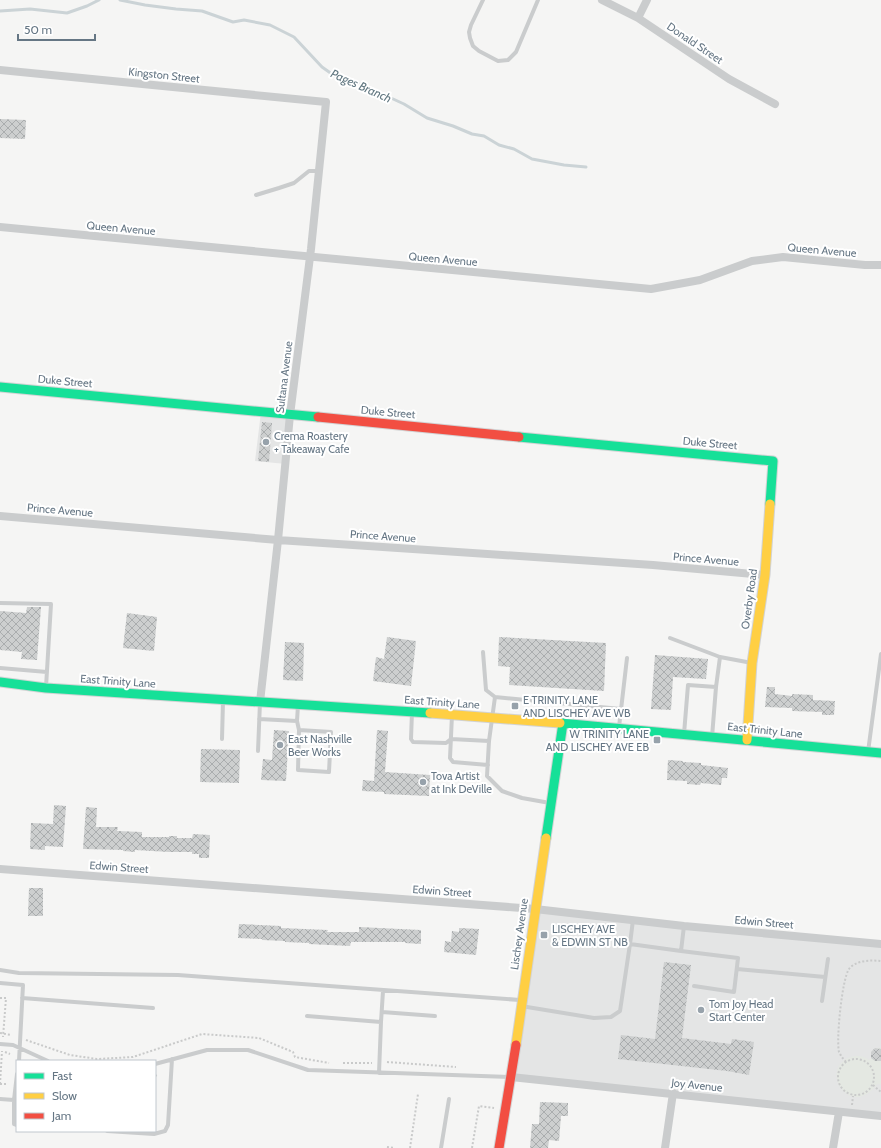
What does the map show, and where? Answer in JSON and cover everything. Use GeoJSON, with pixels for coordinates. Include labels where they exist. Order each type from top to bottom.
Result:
{"type":"FeatureCollection","features":[{"type":"Feature","properties":{"kind":"street","name":"Donald Street"},"geometry":{"type":"LineString","coordinates":[[602,0],[638,18],[729,80],[775,104]]}},
{"type":"Feature","properties":{"kind":"street"},"geometry":{"type":"LineString","coordinates":[[638,18],[647,0]]}},
{"type":"Feature","properties":{"kind":"street","name":"Kingston Street"},"geometry":{"type":"LineString","coordinates":[[0,70],[326,102]]}},
{"type":"Feature","properties":{"kind":"street","name":"Sultana Avenue"},"geometry":{"type":"LineString","coordinates":[[260,702],[290,415],[310,257],[326,102]]}},
{"type":"Feature","properties":{"kind":"street","name":"Queen Avenue"},"geometry":{"type":"LineString","coordinates":[[0,228],[651,289],[700,280],[752,261],[783,257],[881,266]]}},
{"type":"Feature","properties":{"kind":"street","name":"Duke Street"},"geometry":{"type":"LineString","coordinates":[[0,387],[773,461]]}},
{"type":"Feature","properties":{"kind":"street","name":"Overby Road"},"geometry":{"type":"LineString","coordinates":[[747,740],[752,664],[765,575],[773,461]]}},
{"type":"Feature","properties":{"kind":"street","name":"Prince Avenue"},"geometry":{"type":"LineString","coordinates":[[0,516],[278,540],[653,565],[765,575]]}},
{"type":"Feature","properties":{"kind":"street","name":"East Trinity Lane"},"geometry":{"type":"LineString","coordinates":[[0,682],[46,688],[563,722],[881,753]]}},
{"type":"Feature","properties":{"kind":"street","name":"Lischey Avenue"},"geometry":{"type":"LineString","coordinates":[[499,1148],[511,1077],[563,722]]}},
{"type":"Feature","properties":{"kind":"street","name":"Edwin Street"},"geometry":{"type":"LineString","coordinates":[[0,869],[535,909],[684,926],[881,944]]}},
{"type":"Feature","properties":{"kind":"street","name":"Joy Avenue"},"geometry":{"type":"LineString","coordinates":[[511,1077],[881,1116]]}},
{"type":"Feature","properties":{"kind":"street"},"geometry":{"type":"LineString","coordinates":[[665,1148],[673,1094]]}},
{"type":"Feature","properties":{"kind":"street"},"geometry":{"type":"LineString","coordinates":[[833,1148],[839,1112]]}},
{"type":"Feature","properties":{"kind":"lane"},"geometry":{"type":"LineString","coordinates":[[483,0],[470,25],[470,38],[473,46],[478,51],[498,61],[508,60],[516,52],[538,0]]}},
{"type":"Feature","properties":{"kind":"lane"},"geometry":{"type":"LineString","coordinates":[[256,195],[294,182],[309,171],[319,171]]}},
{"type":"Feature","properties":{"kind":"lane"},"geometry":{"type":"LineString","coordinates":[[0,603],[51,604],[46,688]]}},
{"type":"Feature","properties":{"kind":"lane"},"geometry":{"type":"LineString","coordinates":[[670,638],[720,657],[752,664]]}},
{"type":"Feature","properties":{"kind":"lane"},"geometry":{"type":"LineString","coordinates":[[483,652],[486,690],[495,697],[621,709]]}},
{"type":"Feature","properties":{"kind":"lane"},"geometry":{"type":"LineString","coordinates":[[868,752],[881,654]]}},
{"type":"Feature","properties":{"kind":"lane"},"geometry":{"type":"LineString","coordinates":[[712,737],[720,657]]}},
{"type":"Feature","properties":{"kind":"lane"},"geometry":{"type":"LineString","coordinates":[[619,728],[627,658]]}},
{"type":"Feature","properties":{"kind":"lane"},"geometry":{"type":"LineString","coordinates":[[0,668],[46,672]]}},
{"type":"Feature","properties":{"kind":"lane"},"geometry":{"type":"LineString","coordinates":[[684,734],[688,685],[716,687]]}},
{"type":"Feature","properties":{"kind":"lane"},"geometry":{"type":"LineString","coordinates":[[495,697],[489,741],[488,776],[502,791],[522,798],[551,803]]}},
{"type":"Feature","properties":{"kind":"lane"},"geometry":{"type":"LineString","coordinates":[[222,739],[223,700]]}},
{"type":"Feature","properties":{"kind":"lane"},"geometry":{"type":"LineString","coordinates":[[258,751],[260,702]]}},
{"type":"Feature","properties":{"kind":"lane"},"geometry":{"type":"LineString","coordinates":[[298,704],[298,770],[329,772],[331,732],[299,730]]}},
{"type":"Feature","properties":{"kind":"lane"},"geometry":{"type":"LineString","coordinates":[[412,712],[411,739],[413,742],[446,743],[451,739],[489,741]]}},
{"type":"Feature","properties":{"kind":"lane"},"geometry":{"type":"LineString","coordinates":[[452,714],[450,758],[453,762],[488,766]]}},
{"type":"Feature","properties":{"kind":"lane"},"geometry":{"type":"LineString","coordinates":[[259,720],[297,721]]}},
{"type":"Feature","properties":{"kind":"lane"},"geometry":{"type":"LineString","coordinates":[[0,970],[19,973],[178,976],[383,991],[521,1003],[594,1018],[611,1017],[620,1010],[633,920]]}},
{"type":"Feature","properties":{"kind":"lane"},"geometry":{"type":"LineString","coordinates":[[681,951],[684,926]]}},
{"type":"Feature","properties":{"kind":"lane"},"geometry":{"type":"LineString","coordinates":[[630,944],[738,958],[734,992],[694,986]]}},
{"type":"Feature","properties":{"kind":"lane"},"geometry":{"type":"LineString","coordinates":[[822,1001],[828,959]]}},
{"type":"Feature","properties":{"kind":"lane"},"geometry":{"type":"LineString","coordinates":[[737,969],[825,977]]}},
{"type":"Feature","properties":{"kind":"lane"},"geometry":{"type":"LineString","coordinates":[[0,983],[23,985],[18,1060]]}},
{"type":"Feature","properties":{"kind":"lane"},"geometry":{"type":"LineString","coordinates":[[379,1072],[383,991]]}},
{"type":"Feature","properties":{"kind":"lane"},"geometry":{"type":"LineString","coordinates":[[22,998],[153,1008]]}},
{"type":"Feature","properties":{"kind":"lane"},"geometry":{"type":"LineString","coordinates":[[382,1012],[435,1016]]}},
{"type":"Feature","properties":{"kind":"lane"},"geometry":{"type":"LineString","coordinates":[[306,1016],[381,1022]]}},
{"type":"Feature","properties":{"kind":"lane"},"geometry":{"type":"LineString","coordinates":[[0,1044],[13,1045],[46,1060]]}},
{"type":"Feature","properties":{"kind":"lane"},"geometry":{"type":"LineString","coordinates":[[156,1064],[207,1050],[248,1050],[308,1070],[511,1077]]}},
{"type":"Feature","properties":{"kind":"lane"},"geometry":{"type":"LineString","coordinates":[[123,1132],[154,1134],[164,1131],[168,1125],[172,1059]]}},
{"type":"Feature","properties":{"kind":"lane"},"geometry":{"type":"LineString","coordinates":[[16,1083],[14,1100],[14,1124],[16,1124]]}},
{"type":"Feature","properties":{"kind":"lane"},"geometry":{"type":"LineString","coordinates":[[0,1099],[14,1100]]}},
{"type":"Feature","properties":{"kind":"lane"},"geometry":{"type":"LineString","coordinates":[[440,1148],[449,1099]]}},
{"type":"Feature","properties":{"kind":"path"},"geometry":{"type":"LineString","coordinates":[[846,1062],[839,1051],[838,1034],[846,975],[853,965],[860,962],[881,961]]}},
{"type":"Feature","properties":{"kind":"path"},"geometry":{"type":"LineString","coordinates":[[0,998],[6,998],[3,1037]]}},
{"type":"Feature","properties":{"kind":"path"},"geometry":{"type":"LineString","coordinates":[[0,1033],[11,1035]]}},
{"type":"Feature","properties":{"kind":"path"},"geometry":{"type":"LineString","coordinates":[[2,1051],[0,1084],[6,1084]]}},
{"type":"Feature","properties":{"kind":"path"},"geometry":{"type":"LineString","coordinates":[[852,1059],[863,1060],[872,1068],[875,1079],[870,1090],[865,1094],[853,1095],[843,1090],[838,1081],[838,1075],[842,1065],[846,1062],[852,1059]]}},
{"type":"Feature","properties":{"kind":"path"},"geometry":{"type":"LineString","coordinates":[[387,1062],[456,1067]]}},
{"type":"Feature","properties":{"kind":"path"},"geometry":{"type":"LineString","coordinates":[[873,1085],[881,1092]]}},
{"type":"Feature","properties":{"kind":"path"},"geometry":{"type":"LineString","coordinates":[[410,1148],[418,1094]]}},
{"type":"Feature","properties":{"kind":"path"},"geometry":{"type":"LineString","coordinates":[[852,1106],[853,1095]]}},
{"type":"Feature","properties":{"kind":"path"},"geometry":{"type":"LineString","coordinates":[[472,1148],[478,1106],[494,1108]]}},
{"type":"Feature","properties":{"kind":"path"},"geometry":{"type":"LineString","coordinates":[[387,1147],[394,1148]]}},
{"type":"Feature","properties":{"kind":"shaded area"},"geometry":{"type":"Polygon","coordinates":[[[261,412],[290,415],[286,464],[255,461],[261,412]]]}},
{"type":"Feature","properties":{"kind":"shaded area","name":"Tom Joy Head Start Center"},"geometry":{"type":"Polygon","coordinates":[[[535,909],[881,944],[881,1117],[511,1077],[535,909]]]}},
{"type":"Feature","properties":{"kind":"shaded area"},"geometry":{"type":"Polygon","coordinates":[[[876,1048],[881,1048],[881,1084],[877,1084],[867,1094],[857,1097],[848,1095],[837,1080],[837,1071],[841,1063],[851,1057],[856,1056],[869,1060],[871,1058],[871,1052],[876,1048]]]}},
{"type":"Feature","properties":{"kind":"building"},"geometry":{"type":"Polygon","coordinates":[[[0,119],[26,120],[25,139],[0,138],[0,119]]]}},
{"type":"Feature","properties":{"kind":"building","name":"Crema Roastery + Takeaway Cafe"},"geometry":{"type":"Polygon","coordinates":[[[262,422],[272,423],[269,462],[258,461],[262,422]]]}},
{"type":"Feature","properties":{"kind":"building"},"geometry":{"type":"Polygon","coordinates":[[[27,607],[41,607],[37,660],[21,659],[22,652],[0,650],[0,611],[26,613],[27,607]]]}},
{"type":"Feature","properties":{"kind":"building"},"geometry":{"type":"Polygon","coordinates":[[[127,613],[157,617],[154,651],[123,648],[127,613]]]}},
{"type":"Feature","properties":{"kind":"building"},"geometry":{"type":"Polygon","coordinates":[[[387,637],[416,641],[411,686],[373,681],[376,657],[384,659],[387,637]]]}},
{"type":"Feature","properties":{"kind":"building"},"geometry":{"type":"Polygon","coordinates":[[[499,637],[606,643],[604,691],[509,685],[510,667],[498,666],[499,637]]]}},
{"type":"Feature","properties":{"kind":"building"},"geometry":{"type":"Polygon","coordinates":[[[285,642],[304,643],[303,681],[283,680],[285,642]]]}},
{"type":"Feature","properties":{"kind":"building"},"geometry":{"type":"Polygon","coordinates":[[[655,655],[708,659],[706,679],[673,677],[671,710],[651,709],[655,655]]]}},
{"type":"Feature","properties":{"kind":"building"},"geometry":{"type":"Polygon","coordinates":[[[767,687],[775,687],[775,694],[792,696],[792,694],[813,695],[813,700],[835,701],[834,715],[822,715],[822,712],[792,711],[792,708],[765,707],[767,687]]]}},
{"type":"Feature","properties":{"kind":"building","name":"East Nashville Beer Works"},"geometry":{"type":"Polygon","coordinates":[[[274,730],[289,731],[286,781],[261,780],[263,759],[272,760],[274,730]]]}},
{"type":"Feature","properties":{"kind":"building"},"geometry":{"type":"Polygon","coordinates":[[[377,730],[388,731],[385,772],[430,775],[429,796],[384,794],[384,792],[362,791],[363,780],[374,781],[377,730]]]}},
{"type":"Feature","properties":{"kind":"building"},"geometry":{"type":"Polygon","coordinates":[[[201,749],[240,750],[239,783],[200,782],[201,749]]]}},
{"type":"Feature","properties":{"kind":"building"},"geometry":{"type":"Polygon","coordinates":[[[668,760],[701,763],[701,765],[728,768],[727,778],[722,778],[721,785],[701,783],[700,785],[687,784],[687,781],[667,780],[668,760]]]}},
{"type":"Feature","properties":{"kind":"building"},"geometry":{"type":"Polygon","coordinates":[[[54,805],[66,806],[63,847],[45,846],[45,850],[30,849],[31,823],[53,824],[54,805]]]}},
{"type":"Feature","properties":{"kind":"building"},"geometry":{"type":"Polygon","coordinates":[[[86,807],[97,808],[96,827],[118,827],[117,831],[142,832],[142,837],[177,836],[177,838],[192,838],[193,834],[210,835],[209,858],[199,858],[199,854],[192,854],[192,852],[135,850],[135,852],[123,850],[83,849],[86,807]]]}},
{"type":"Feature","properties":{"kind":"building"},"geometry":{"type":"Polygon","coordinates":[[[29,888],[43,888],[43,916],[28,916],[29,888]]]}},
{"type":"Feature","properties":{"kind":"building"},"geometry":{"type":"Polygon","coordinates":[[[239,924],[328,930],[327,932],[359,932],[359,927],[421,930],[421,944],[405,942],[351,942],[350,946],[238,938],[239,924]]]}},
{"type":"Feature","properties":{"kind":"building"},"geometry":{"type":"Polygon","coordinates":[[[459,928],[479,929],[476,955],[444,952],[445,941],[451,942],[452,931],[459,932],[459,928]]]}},
{"type":"Feature","properties":{"kind":"building"},"geometry":{"type":"Polygon","coordinates":[[[664,962],[691,965],[682,1038],[731,1044],[732,1039],[754,1042],[749,1075],[727,1071],[618,1059],[621,1035],[655,1039],[664,962]]]}},
{"type":"Feature","properties":{"kind":"building"},"geometry":{"type":"Polygon","coordinates":[[[875,1048],[881,1049],[881,1061],[875,1061],[871,1058],[871,1052],[875,1048]]]}},
{"type":"Feature","properties":{"kind":"building"},"geometry":{"type":"Polygon","coordinates":[[[540,1102],[568,1103],[568,1116],[561,1116],[559,1141],[549,1140],[548,1148],[530,1148],[532,1124],[539,1124],[540,1102]]]}},
{"type":"Feature","properties":{"kind":"waterway","name":"Pages Branch"},"geometry":{"type":"LineString","coordinates":[[0,11],[30,9],[67,13],[99,0]]}},
{"type":"Feature","properties":{"kind":"waterway","name":"Pages Branch"},"geometry":{"type":"LineString","coordinates":[[120,0],[145,5],[202,11],[233,22],[244,20],[270,25],[294,37],[322,67],[339,79],[354,81],[404,104],[427,118],[472,134],[484,136],[499,145],[514,149],[532,159],[564,165],[586,167]]}},
{"type":"Feature","properties":{"kind":"traffic: fast"},"geometry":{"type":"LineString","coordinates":[[0,387],[318,417]]}},
{"type":"Feature","properties":{"kind":"traffic: fast"},"geometry":{"type":"LineString","coordinates":[[519,437],[773,461],[770,504]]}},
{"type":"Feature","properties":{"kind":"traffic: fast"},"geometry":{"type":"LineString","coordinates":[[0,682],[46,688],[430,713]]}},
{"type":"Feature","properties":{"kind":"traffic: fast"},"geometry":{"type":"LineString","coordinates":[[560,723],[881,753]]}},
{"type":"Feature","properties":{"kind":"traffic: fast"},"geometry":{"type":"LineString","coordinates":[[546,838],[563,723]]}},
{"type":"Feature","properties":{"kind":"traffic: slow"},"geometry":{"type":"LineString","coordinates":[[747,740],[752,663],[765,575],[770,504]]}},
{"type":"Feature","properties":{"kind":"traffic: slow"},"geometry":{"type":"LineString","coordinates":[[430,713],[560,723]]}},
{"type":"Feature","properties":{"kind":"traffic: slow"},"geometry":{"type":"LineString","coordinates":[[516,1045],[546,838]]}},
{"type":"Feature","properties":{"kind":"traffic: jam"},"geometry":{"type":"LineString","coordinates":[[318,417],[519,437]]}},
{"type":"Feature","properties":{"kind":"traffic: jam"},"geometry":{"type":"LineString","coordinates":[[499,1148],[516,1045]]}},
{"type":"Feature","properties":{"kind":"place","name":"Crema Roastery + Takeaway Cafe"},"geometry":{"type":"Point","coordinates":[266,442]}},
{"type":"Feature","properties":{"kind":"place","name":"E TRINITY LANE AND LISCHEY AVE WB"},"geometry":{"type":"Point","coordinates":[515,706]}},
{"type":"Feature","properties":{"kind":"place","name":"W TRINITY LANE AND LISCHEY AVE EB"},"geometry":{"type":"Point","coordinates":[657,740]}},
{"type":"Feature","properties":{"kind":"place","name":"East Nashville Beer Works"},"geometry":{"type":"Point","coordinates":[280,745]}},
{"type":"Feature","properties":{"kind":"place","name":"Tova Artist at Ink DeVille"},"geometry":{"type":"Point","coordinates":[423,782]}},
{"type":"Feature","properties":{"kind":"place","name":"LISCHEY AVE & EDWIN ST NB"},"geometry":{"type":"Point","coordinates":[544,935]}},
{"type":"Feature","properties":{"kind":"place","name":"Tom Joy Head Start Center"},"geometry":{"type":"Point","coordinates":[701,1010]}}]}
